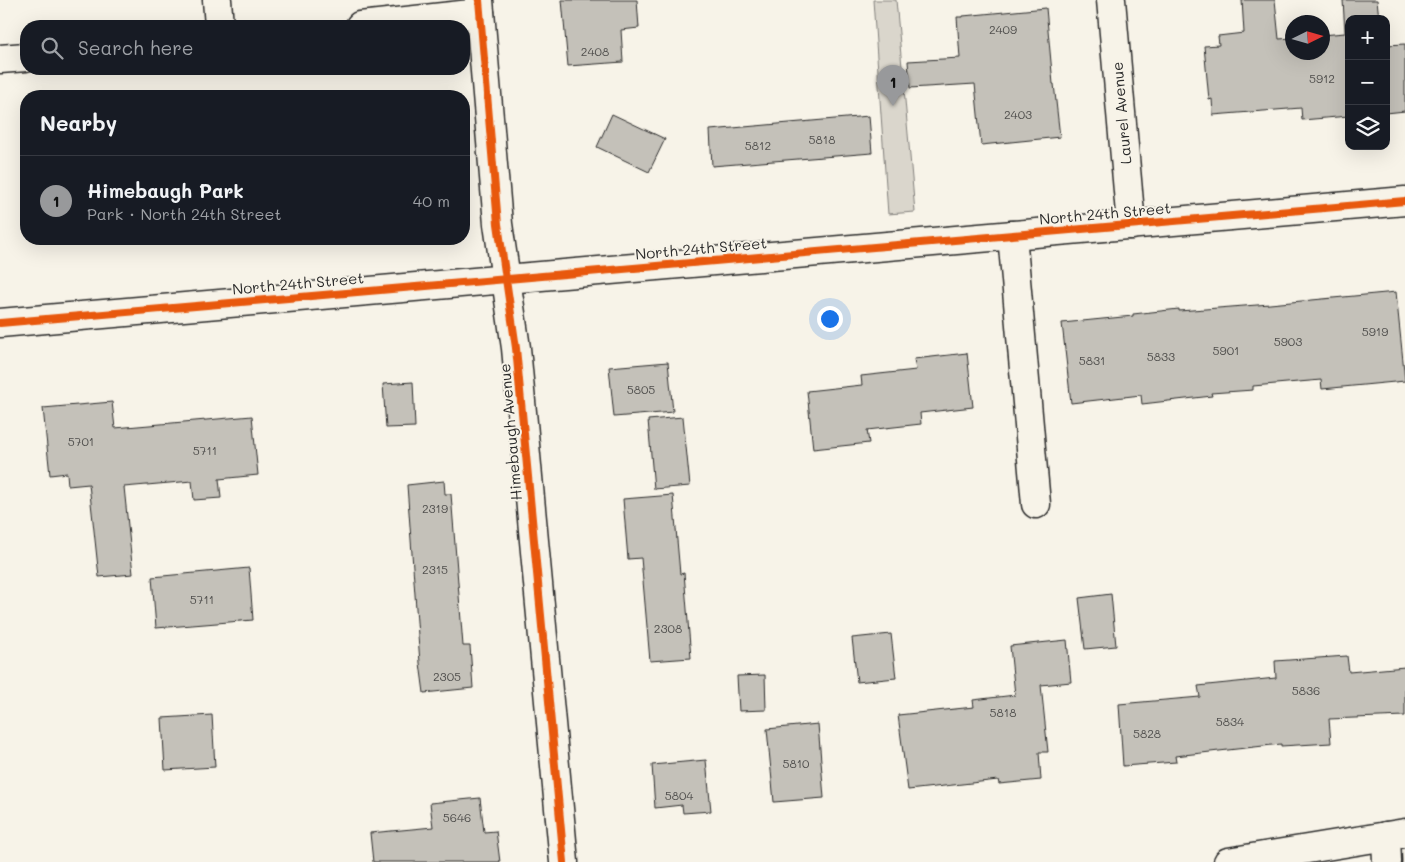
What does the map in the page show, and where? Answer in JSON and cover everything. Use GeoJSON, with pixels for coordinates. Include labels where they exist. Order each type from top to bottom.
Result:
{"type":"FeatureCollection","features":[{"type":"Feature","properties":{"kind":"street"},"geometry":{"type":"LineString","coordinates":[[217,0],[219,20]]}},
{"type":"Feature","properties":{"kind":"street","name":"Laurel Avenue"},"geometry":{"type":"LineString","coordinates":[[1111,0],[1130,225]]}},
{"type":"Feature","properties":{"kind":"street"},"geometry":{"type":"LineString","coordinates":[[398,20],[479,7]]}},
{"type":"Feature","properties":{"kind":"street","name":"Himebaugh Avenue"},"geometry":{"type":"LineString","coordinates":[[479,7],[498,224],[517,358],[564,862]]}},
{"type":"Feature","properties":{"kind":"street"},"geometry":{"type":"LineString","coordinates":[[0,59],[20,57]]}},
{"type":"Feature","properties":{"kind":"street","name":"North 24th Street"},"geometry":{"type":"LineString","coordinates":[[0,323],[1405,201]]}},
{"type":"Feature","properties":{"kind":"street"},"geometry":{"type":"LineString","coordinates":[[1012,235],[1036,504]]}},
{"type":"Feature","properties":{"kind":"street"},"geometry":{"type":"LineString","coordinates":[[1228,862],[1393,844]]}},
{"type":"Feature","properties":{"kind":"shaded area"},"geometry":{"type":"Polygon","coordinates":[[[873,0],[896,0],[915,212],[888,214],[873,0]]]}},
{"type":"Feature","properties":{"kind":"building"},"geometry":{"type":"Polygon","coordinates":[[[562,0],[637,0],[639,28],[621,30],[623,62],[568,66],[562,0]]]}},
{"type":"Feature","properties":{"kind":"building"},"geometry":{"type":"Polygon","coordinates":[[[1242,0],[1275,0],[1279,39],[1285,39],[1285,60],[1330,60],[1330,34],[1345,33],[1345,116],[1302,120],[1301,108],[1213,115],[1212,99],[1209,100],[1204,46],[1219,45],[1218,36],[1244,33],[1242,0]]]}},
{"type":"Feature","properties":{"kind":"building"},"geometry":{"type":"Polygon","coordinates":[[[1343,0],[1377,0],[1379,15],[1345,15],[1345,33],[1343,0]]]}},
{"type":"Feature","properties":{"kind":"building"},"geometry":{"type":"Polygon","coordinates":[[[1046,8],[1060,137],[981,145],[975,84],[910,88],[908,61],[960,58],[957,17],[1046,8]]]}},
{"type":"Feature","properties":{"kind":"building"},"geometry":{"type":"Polygon","coordinates":[[[1405,44],[1405,111],[1390,113],[1390,45],[1405,44]]]}},
{"type":"Feature","properties":{"kind":"building"},"geometry":{"type":"Polygon","coordinates":[[[612,114],[665,139],[649,172],[597,147],[612,114]]]}},
{"type":"Feature","properties":{"kind":"building"},"geometry":{"type":"Polygon","coordinates":[[[869,116],[872,153],[712,166],[710,130],[869,116]]]}},
{"type":"Feature","properties":{"kind":"building"},"geometry":{"type":"Polygon","coordinates":[[[1396,292],[1405,381],[1322,389],[1321,380],[1253,386],[1253,390],[1211,393],[1212,396],[1142,404],[1141,395],[1071,403],[1062,323],[1179,309],[1179,311],[1270,304],[1396,292]]]}},
{"type":"Feature","properties":{"kind":"building"},"geometry":{"type":"Polygon","coordinates":[[[967,353],[973,407],[920,413],[921,424],[867,430],[869,443],[813,449],[807,391],[862,385],[861,376],[916,370],[914,359],[967,353]]]}},
{"type":"Feature","properties":{"kind":"building"},"geometry":{"type":"Polygon","coordinates":[[[668,362],[673,412],[614,417],[609,367],[668,362]]]}},
{"type":"Feature","properties":{"kind":"building"},"geometry":{"type":"Polygon","coordinates":[[[413,382],[415,427],[386,428],[383,384],[413,382]]]}},
{"type":"Feature","properties":{"kind":"building"},"geometry":{"type":"Polygon","coordinates":[[[112,402],[115,428],[252,416],[258,475],[219,479],[221,498],[194,500],[192,481],[124,487],[133,574],[99,577],[89,484],[68,486],[67,473],[50,475],[43,408],[112,402]]]}},
{"type":"Feature","properties":{"kind":"building"},"geometry":{"type":"Polygon","coordinates":[[[683,417],[690,486],[654,489],[648,420],[683,417]]]}},
{"type":"Feature","properties":{"kind":"building"},"geometry":{"type":"Polygon","coordinates":[[[444,481],[445,494],[451,494],[463,646],[470,646],[473,688],[424,693],[420,663],[407,485],[444,481]]]}},
{"type":"Feature","properties":{"kind":"building"},"geometry":{"type":"Polygon","coordinates":[[[673,495],[680,574],[684,573],[691,658],[650,661],[641,558],[628,559],[623,499],[673,495]]]}},
{"type":"Feature","properties":{"kind":"building"},"geometry":{"type":"Polygon","coordinates":[[[249,568],[253,620],[156,628],[152,577],[249,568]]]}},
{"type":"Feature","properties":{"kind":"building"},"geometry":{"type":"Polygon","coordinates":[[[1111,594],[1116,646],[1085,649],[1079,598],[1111,594]]]}},
{"type":"Feature","properties":{"kind":"building"},"geometry":{"type":"Polygon","coordinates":[[[891,634],[896,678],[857,682],[852,638],[891,634]]]}},
{"type":"Feature","properties":{"kind":"building"},"geometry":{"type":"Polygon","coordinates":[[[1067,640],[1071,682],[1041,685],[1048,752],[1039,752],[1041,780],[999,784],[998,780],[908,790],[898,715],[974,707],[973,700],[1015,695],[1010,646],[1067,640]]]}},
{"type":"Feature","properties":{"kind":"building"},"geometry":{"type":"Polygon","coordinates":[[[1347,656],[1349,672],[1405,667],[1405,716],[1329,719],[1331,743],[1281,746],[1281,744],[1175,756],[1176,762],[1123,766],[1119,704],[1200,697],[1198,686],[1276,678],[1275,661],[1347,656]]]}},
{"type":"Feature","properties":{"kind":"building"},"geometry":{"type":"Polygon","coordinates":[[[765,675],[766,710],[739,711],[737,676],[765,675]]]}},
{"type":"Feature","properties":{"kind":"building"},"geometry":{"type":"Polygon","coordinates":[[[212,715],[215,767],[165,770],[162,718],[212,715]]]}},
{"type":"Feature","properties":{"kind":"building"},"geometry":{"type":"Polygon","coordinates":[[[818,724],[824,798],[774,802],[767,729],[818,724]]]}},
{"type":"Feature","properties":{"kind":"building"},"geometry":{"type":"Polygon","coordinates":[[[706,760],[711,811],[683,813],[682,805],[655,808],[652,765],[706,760]]]}},
{"type":"Feature","properties":{"kind":"building"},"geometry":{"type":"Polygon","coordinates":[[[480,798],[484,832],[496,831],[500,862],[373,862],[370,833],[433,827],[430,803],[480,798]]]}},
{"type":"Feature","properties":{"kind":"cycle path"},"geometry":{"type":"LineString","coordinates":[[479,0],[498,224],[516,348],[564,862]]}},
{"type":"Feature","properties":{"kind":"cycle path"},"geometry":{"type":"LineString","coordinates":[[0,323],[1405,201]]}},
{"type":"Feature","properties":{"kind":"place","name":"Himebaugh Park"},"geometry":{"type":"Point","coordinates":[893,106]}}]}
